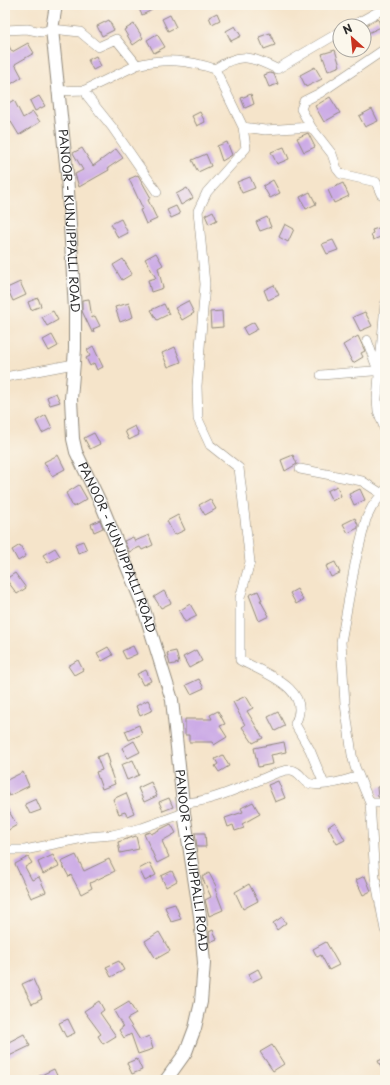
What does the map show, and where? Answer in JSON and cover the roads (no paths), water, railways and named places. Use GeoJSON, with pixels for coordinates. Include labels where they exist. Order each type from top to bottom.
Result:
{"type":"FeatureCollection","features":[{"type":"Feature","properties":{"kind":"main road","name":"PANOOR - KUNJIPPALLI ROAD"},"geometry":{"type":"LineString","coordinates":[[56,5],[52,29],[68,190],[75,310],[74,364],[71,399],[73,439],[76,452],[102,506],[149,620],[172,700],[183,808],[200,916],[204,963],[200,1002],[194,1028],[186,1052],[166,1080]]}},
{"type":"Feature","properties":{"kind":"street"},"geometry":{"type":"LineString","coordinates":[[367,18],[385,8]]}},
{"type":"Feature","properties":{"kind":"street"},"geometry":{"type":"LineString","coordinates":[[5,30],[27,29],[42,32],[52,29],[80,32],[98,47],[116,39],[137,65]]}},
{"type":"Feature","properties":{"kind":"street"},"geometry":{"type":"LineString","coordinates":[[215,69],[230,59],[239,57],[256,60],[277,69],[332,37]]}},
{"type":"Feature","properties":{"kind":"street"},"geometry":{"type":"LineString","coordinates":[[385,49],[326,89],[304,101],[300,109],[311,127],[332,154],[337,170],[342,174],[376,182],[381,194],[385,196]]}},
{"type":"Feature","properties":{"kind":"street"},"geometry":{"type":"LineString","coordinates":[[58,91],[85,90],[137,65],[155,60],[175,60],[200,64],[215,69],[243,127],[246,148],[207,192],[198,211],[205,284],[196,386],[198,419],[210,445],[239,468],[250,562],[240,598],[240,660],[291,688],[300,702],[300,715],[295,724],[310,750],[324,784]]}},
{"type":"Feature","properties":{"kind":"street"},"geometry":{"type":"LineString","coordinates":[[85,90],[88,97],[112,127],[157,192]]}},
{"type":"Feature","properties":{"kind":"street"},"geometry":{"type":"LineString","coordinates":[[243,127],[266,130],[311,127]]}},
{"type":"Feature","properties":{"kind":"street"},"geometry":{"type":"LineString","coordinates":[[385,304],[382,370],[377,399],[385,430]]}},
{"type":"Feature","properties":{"kind":"street"},"geometry":{"type":"LineString","coordinates":[[367,340],[382,370]]}},
{"type":"Feature","properties":{"kind":"street"},"geometry":{"type":"LineString","coordinates":[[5,377],[74,364]]}},
{"type":"Feature","properties":{"kind":"street"},"geometry":{"type":"LineString","coordinates":[[320,375],[382,370]]}},
{"type":"Feature","properties":{"kind":"street"},"geometry":{"type":"LineString","coordinates":[[300,469],[362,481],[383,492],[372,507],[366,519],[355,564],[341,642],[345,704],[352,755],[370,803],[375,877],[385,930]]}},
{"type":"Feature","properties":{"kind":"street"},"geometry":{"type":"LineString","coordinates":[[5,850],[13,852],[26,850],[112,835],[142,828],[183,808],[207,801],[276,774],[291,770],[299,773],[308,783],[324,784],[344,782],[359,776]]}},
{"type":"Feature","properties":{"kind":"street"},"geometry":{"type":"LineString","coordinates":[[370,803],[385,803]]}}]}
